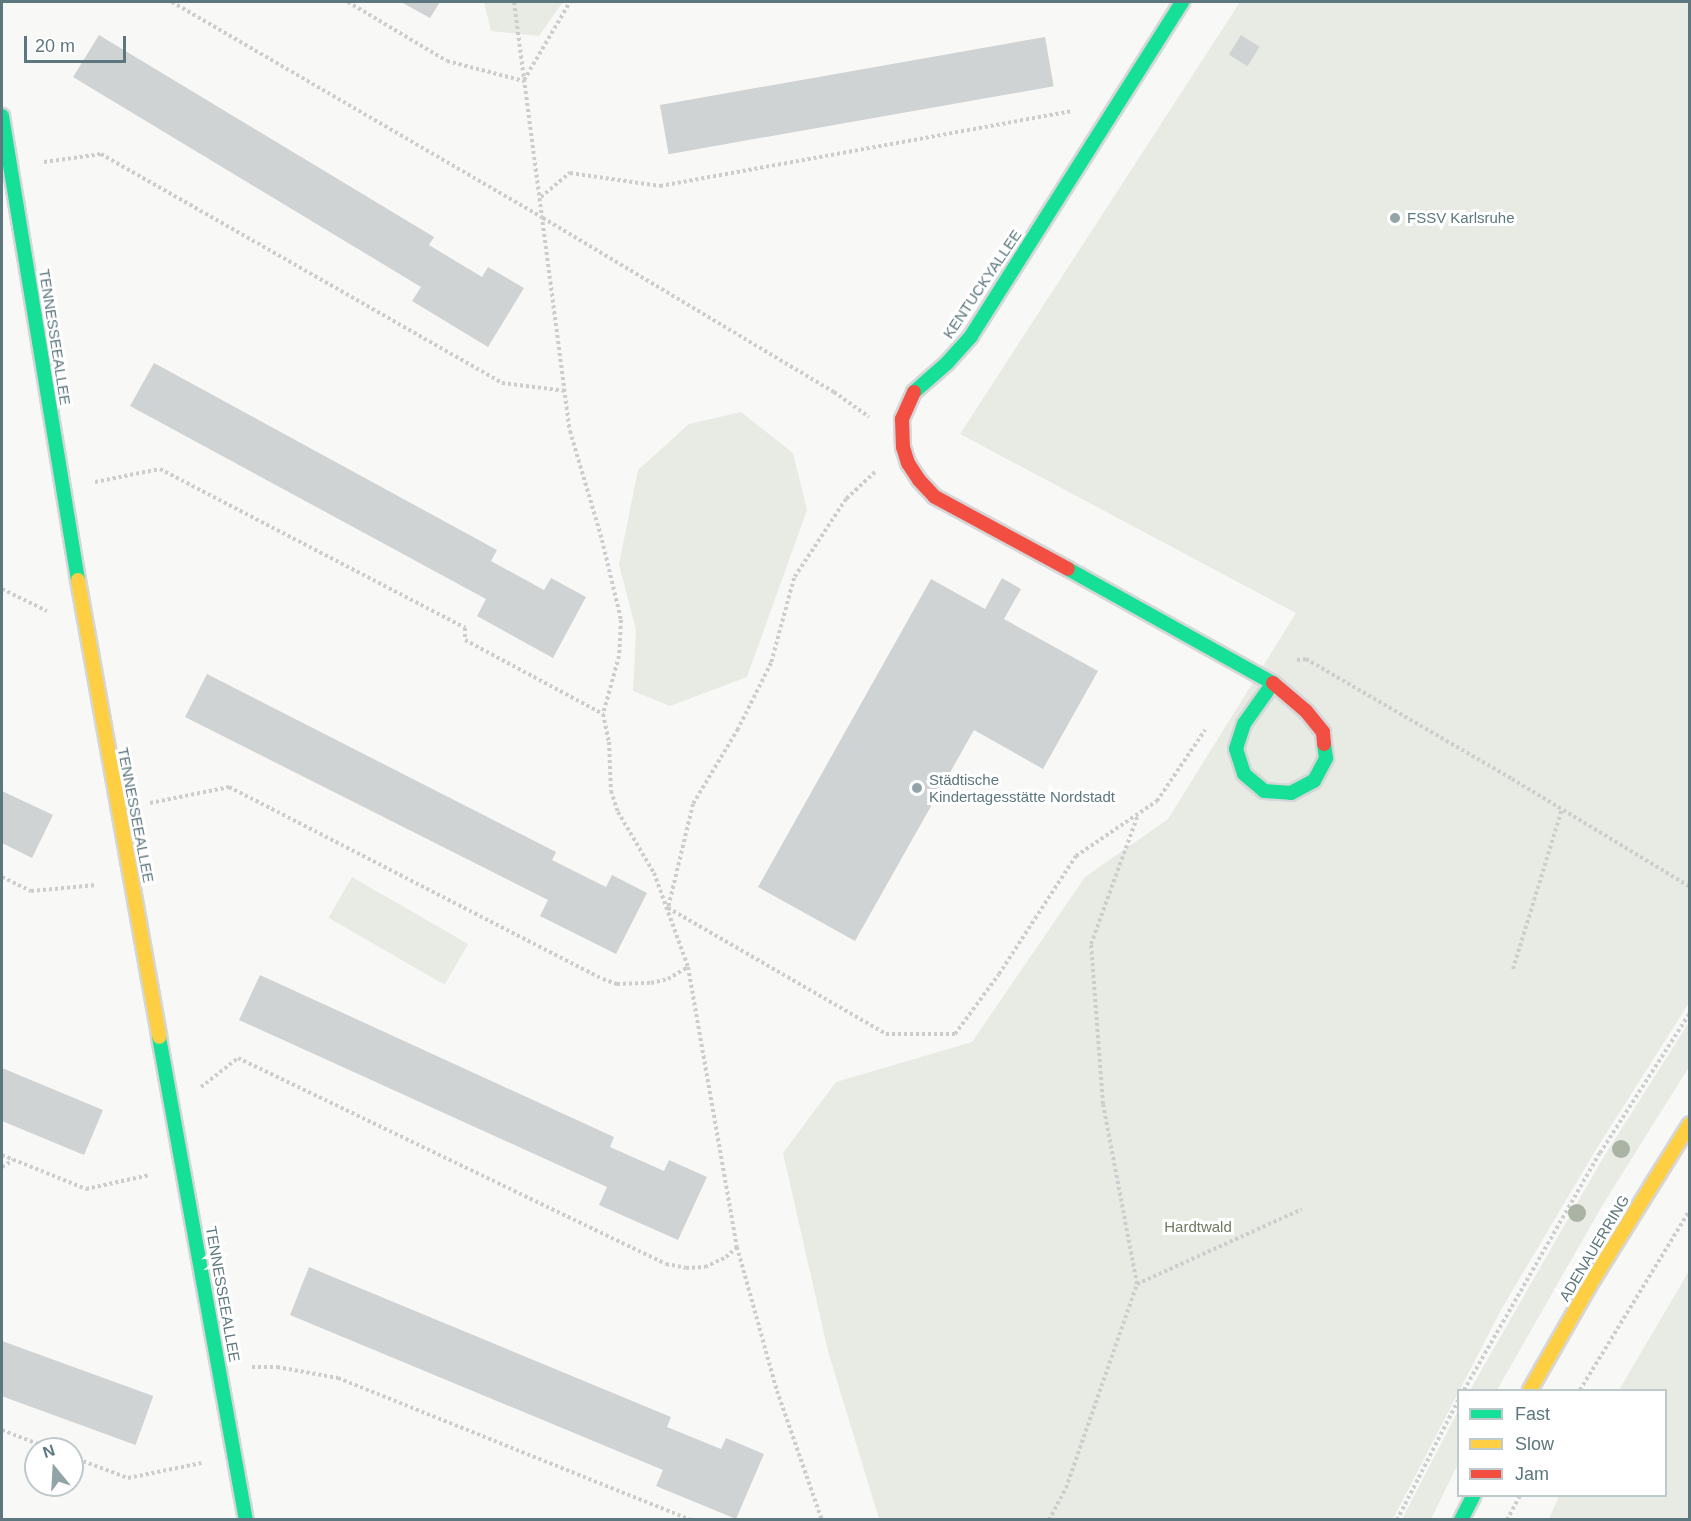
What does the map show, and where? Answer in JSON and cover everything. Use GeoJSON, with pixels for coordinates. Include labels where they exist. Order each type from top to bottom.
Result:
{"type":"FeatureCollection","features":[{"type":"Feature","properties":{"kind":"street","name":"KENTUCKYALLEE"},"geometry":{"type":"LineString","coordinates":[[1182,2],[971,336],[947,363],[914,391],[902,420],[903,447],[908,464],[935,497],[1246,666],[1273,683],[1306,711],[1323,732],[1326,758],[1314,781],[1291,793],[1264,791],[1244,774],[1236,749],[1244,724],[1273,683]]}},
{"type":"Feature","properties":{"kind":"street","name":"TENNESSEEALLEE"},"geometry":{"type":"LineString","coordinates":[[2,116],[42,349],[61,488],[85,629],[246,1520]]}},
{"type":"Feature","properties":{"kind":"street","name":"ADENAUERRING"},"geometry":{"type":"LineString","coordinates":[[1531,1389],[1594,1278],[1689,1124]]}},
{"type":"Feature","properties":{"kind":"street"},"geometry":{"type":"LineString","coordinates":[[1461,1520],[1472,1497]]}},
{"type":"Feature","properties":{"kind":"path"},"geometry":{"type":"LineString","coordinates":[[172,2],[543,218],[834,392],[872,419]]}},
{"type":"Feature","properties":{"kind":"path"},"geometry":{"type":"LineString","coordinates":[[348,2],[447,61],[524,81]]}},
{"type":"Feature","properties":{"kind":"path"},"geometry":{"type":"LineString","coordinates":[[514,2],[567,391],[570,431],[602,540],[621,620],[619,656],[603,714],[609,742],[611,791],[618,812],[654,873],[688,967],[737,1246],[777,1391],[822,1520]]}},
{"type":"Feature","properties":{"kind":"path"},"geometry":{"type":"LineString","coordinates":[[524,81],[570,2]]}},
{"type":"Feature","properties":{"kind":"path"},"geometry":{"type":"LineString","coordinates":[[540,197],[570,173],[660,186],[1117,103]]}},
{"type":"Feature","properties":{"kind":"path"},"geometry":{"type":"LineString","coordinates":[[10,167],[101,154],[502,383],[567,391]]}},
{"type":"Feature","properties":{"kind":"path"},"geometry":{"type":"LineString","coordinates":[[668,908],[693,804],[738,729],[771,663],[794,578],[846,499],[903,447]]}},
{"type":"Feature","properties":{"kind":"path"},"geometry":{"type":"LineString","coordinates":[[61,488],[160,469],[465,628],[465,640],[603,714]]}},
{"type":"Feature","properties":{"kind":"path"},"geometry":{"type":"LineString","coordinates":[[2,589],[85,629]]}},
{"type":"Feature","properties":{"kind":"path"},"geometry":{"type":"LineString","coordinates":[[1246,666],[1306,659],[1562,809],[1689,887]]}},
{"type":"Feature","properties":{"kind":"path"},"geometry":{"type":"LineString","coordinates":[[668,908],[885,1034],[955,1034],[999,974],[1076,856],[1157,801],[1211,720]]}},
{"type":"Feature","properties":{"kind":"path"},"geometry":{"type":"LineString","coordinates":[[118,809],[228,787],[603,980],[617,984],[651,983],[668,979],[688,967]]}},
{"type":"Feature","properties":{"kind":"path"},"geometry":{"type":"LineString","coordinates":[[1513,969],[1562,809]]}},
{"type":"Feature","properties":{"kind":"path"},"geometry":{"type":"LineString","coordinates":[[1049,1520],[1066,1488],[1137,1284],[1103,1104],[1091,944],[1138,814]]}},
{"type":"Feature","properties":{"kind":"path"},"geometry":{"type":"LineString","coordinates":[[2,878],[30,891],[132,882]]}},
{"type":"Feature","properties":{"kind":"path"},"geometry":{"type":"LineString","coordinates":[[1465,1389],[1600,1153],[1689,1013]]}},
{"type":"Feature","properties":{"kind":"path"},"geometry":{"type":"LineString","coordinates":[[173,1108],[238,1058],[666,1264],[686,1268],[705,1267],[726,1257],[737,1246]]}},
{"type":"Feature","properties":{"kind":"path"},"geometry":{"type":"LineString","coordinates":[[2,1155],[86,1189],[184,1167]]}},
{"type":"Feature","properties":{"kind":"path"},"geometry":{"type":"LineString","coordinates":[[2,1167],[14,1160]]}},
{"type":"Feature","properties":{"kind":"path"},"geometry":{"type":"LineString","coordinates":[[1137,1284],[1302,1209]]}},
{"type":"Feature","properties":{"kind":"path"},"geometry":{"type":"LineString","coordinates":[[1581,1389],[1689,1210]]}},
{"type":"Feature","properties":{"kind":"path"},"geometry":{"type":"LineString","coordinates":[[219,1367],[277,1367],[338,1378],[691,1520]]}},
{"type":"Feature","properties":{"kind":"path"},"geometry":{"type":"LineString","coordinates":[[1397,1520],[1457,1403]]}},
{"type":"Feature","properties":{"kind":"path"},"geometry":{"type":"LineString","coordinates":[[2,1430],[24,1439]]}},
{"type":"Feature","properties":{"kind":"path"},"geometry":{"type":"LineString","coordinates":[[84,1462],[128,1478],[235,1456]]}},
{"type":"Feature","properties":{"kind":"path"},"geometry":{"type":"LineString","coordinates":[[1508,1520],[1520,1497]]}},
{"type":"Feature","properties":{"kind":"green space"},"geometry":{"type":"Polygon","coordinates":[[[484,2],[563,2],[539,36],[491,31],[484,2]]]}},
{"type":"Feature","properties":{"kind":"green space","name":"Hardtwald"},"geometry":{"type":"Polygon","coordinates":[[[1240,2],[1689,2],[1689,1003],[1597,1148],[1502,1308],[1460,1389],[1457,1389],[1457,1395],[1393,1519],[879,1519],[828,1351],[783,1153],[836,1082],[972,1042],[1085,877],[1168,819],[1296,613],[960,434],[1240,2]]]}},
{"type":"Feature","properties":{"kind":"green space"},"geometry":{"type":"Polygon","coordinates":[[[741,412],[793,453],[807,510],[747,677],[670,706],[633,691],[636,630],[619,564],[638,470],[689,424],[741,412]]]}},
{"type":"Feature","properties":{"kind":"green space"},"geometry":{"type":"Polygon","coordinates":[[[352,877],[468,944],[445,985],[328,918],[352,877]]]}},
{"type":"Feature","properties":{"kind":"green space"},"geometry":{"type":"Polygon","coordinates":[[[1689,1022],[1689,1067],[1602,1206],[1498,1389],[1471,1389],[1603,1158],[1689,1022]]]}},
{"type":"Feature","properties":{"kind":"green space"},"geometry":{"type":"Polygon","coordinates":[[[1689,1271],[1689,1519],[1549,1519],[1559,1497],[1667,1497],[1667,1389],[1620,1389],[1689,1271]]]}},
{"type":"Feature","properties":{"kind":"green space"},"geometry":{"type":"Polygon","coordinates":[[[1457,1413],[1457,1466],[1431,1519],[1402,1519],[1457,1413]]]}},
{"type":"Feature","properties":{"kind":"building"},"geometry":{"type":"Polygon","coordinates":[[[401,2],[440,2],[430,18],[401,2]]]}},
{"type":"Feature","properties":{"kind":"building"},"geometry":{"type":"Polygon","coordinates":[[[99,35],[434,237],[429,245],[482,277],[488,267],[524,288],[488,347],[412,301],[421,287],[73,77],[99,35]]]}},
{"type":"Feature","properties":{"kind":"building"},"geometry":{"type":"Polygon","coordinates":[[[1241,35],[1260,47],[1247,66],[1229,55],[1241,35]]]}},
{"type":"Feature","properties":{"kind":"building"},"geometry":{"type":"Polygon","coordinates":[[[1045,37],[1054,86],[669,154],[660,105],[1045,37]]]}},
{"type":"Feature","properties":{"kind":"building"},"geometry":{"type":"Polygon","coordinates":[[[154,363],[497,550],[491,561],[544,590],[551,578],[586,597],[553,658],[477,616],[486,599],[130,406],[154,363]]]}},
{"type":"Feature","properties":{"kind":"building"},"geometry":{"type":"Polygon","coordinates":[[[1002,578],[1021,589],[1004,619],[1098,671],[1043,769],[974,730],[855,941],[758,887],[931,579],[985,609],[1002,578]]]}},
{"type":"Feature","properties":{"kind":"building"},"geometry":{"type":"Polygon","coordinates":[[[207,674],[556,852],[552,860],[606,887],[612,875],[647,893],[616,954],[540,916],[548,900],[185,717],[207,674]]]}},
{"type":"Feature","properties":{"kind":"building"},"geometry":{"type":"Polygon","coordinates":[[[2,791],[53,815],[32,858],[2,843],[2,791]]]}},
{"type":"Feature","properties":{"kind":"building"},"geometry":{"type":"Polygon","coordinates":[[[260,975],[614,1137],[610,1147],[664,1171],[669,1160],[707,1177],[678,1240],[599,1205],[607,1187],[239,1020],[260,975]]]}},
{"type":"Feature","properties":{"kind":"building"},"geometry":{"type":"Polygon","coordinates":[[[2,1068],[103,1110],[84,1155],[2,1121],[2,1068]]]}},
{"type":"Feature","properties":{"kind":"building"},"geometry":{"type":"Polygon","coordinates":[[[309,1267],[671,1417],[667,1427],[721,1449],[726,1438],[764,1454],[736,1519],[656,1486],[663,1470],[290,1315],[309,1267]]]}},
{"type":"Feature","properties":{"kind":"building"},"geometry":{"type":"Polygon","coordinates":[[[2,1341],[153,1396],[136,1445],[2,1396],[2,1341]]]}},
{"type":"Feature","properties":{"kind":"traffic: fast"},"geometry":{"type":"LineString","coordinates":[[914,392],[947,363],[971,336],[1182,2]]}},
{"type":"Feature","properties":{"kind":"traffic: fast"},"geometry":{"type":"LineString","coordinates":[[2,116],[78,580]]}},
{"type":"Feature","properties":{"kind":"traffic: fast"},"geometry":{"type":"LineString","coordinates":[[1068,569],[1273,683],[1244,724],[1236,749],[1244,774],[1264,791],[1291,793],[1314,781],[1326,758],[1324,744]]}},
{"type":"Feature","properties":{"kind":"traffic: fast"},"geometry":{"type":"LineString","coordinates":[[159,1037],[246,1520]]}},
{"type":"Feature","properties":{"kind":"traffic: fast"},"geometry":{"type":"LineString","coordinates":[[1461,1520],[1472,1497]]}},
{"type":"Feature","properties":{"kind":"traffic: slow"},"geometry":{"type":"LineString","coordinates":[[78,580],[159,1037]]}},
{"type":"Feature","properties":{"kind":"traffic: slow"},"geometry":{"type":"LineString","coordinates":[[1531,1389],[1594,1278],[1690,1124]]}},
{"type":"Feature","properties":{"kind":"traffic: jam"},"geometry":{"type":"LineString","coordinates":[[914,392],[902,419],[903,447],[908,463],[919,480],[935,497],[1068,569]]}},
{"type":"Feature","properties":{"kind":"traffic: jam"},"geometry":{"type":"LineString","coordinates":[[1273,683],[1306,711],[1323,732],[1324,744]]}},
{"type":"Feature","properties":{"kind":"place","name":"FSSV Karlsruhe"},"geometry":{"type":"Point","coordinates":[1395,218]}},
{"type":"Feature","properties":{"kind":"place","name":"Städtische Kindertagesstätte Nordstadt"},"geometry":{"type":"Point","coordinates":[917,788]}}]}
